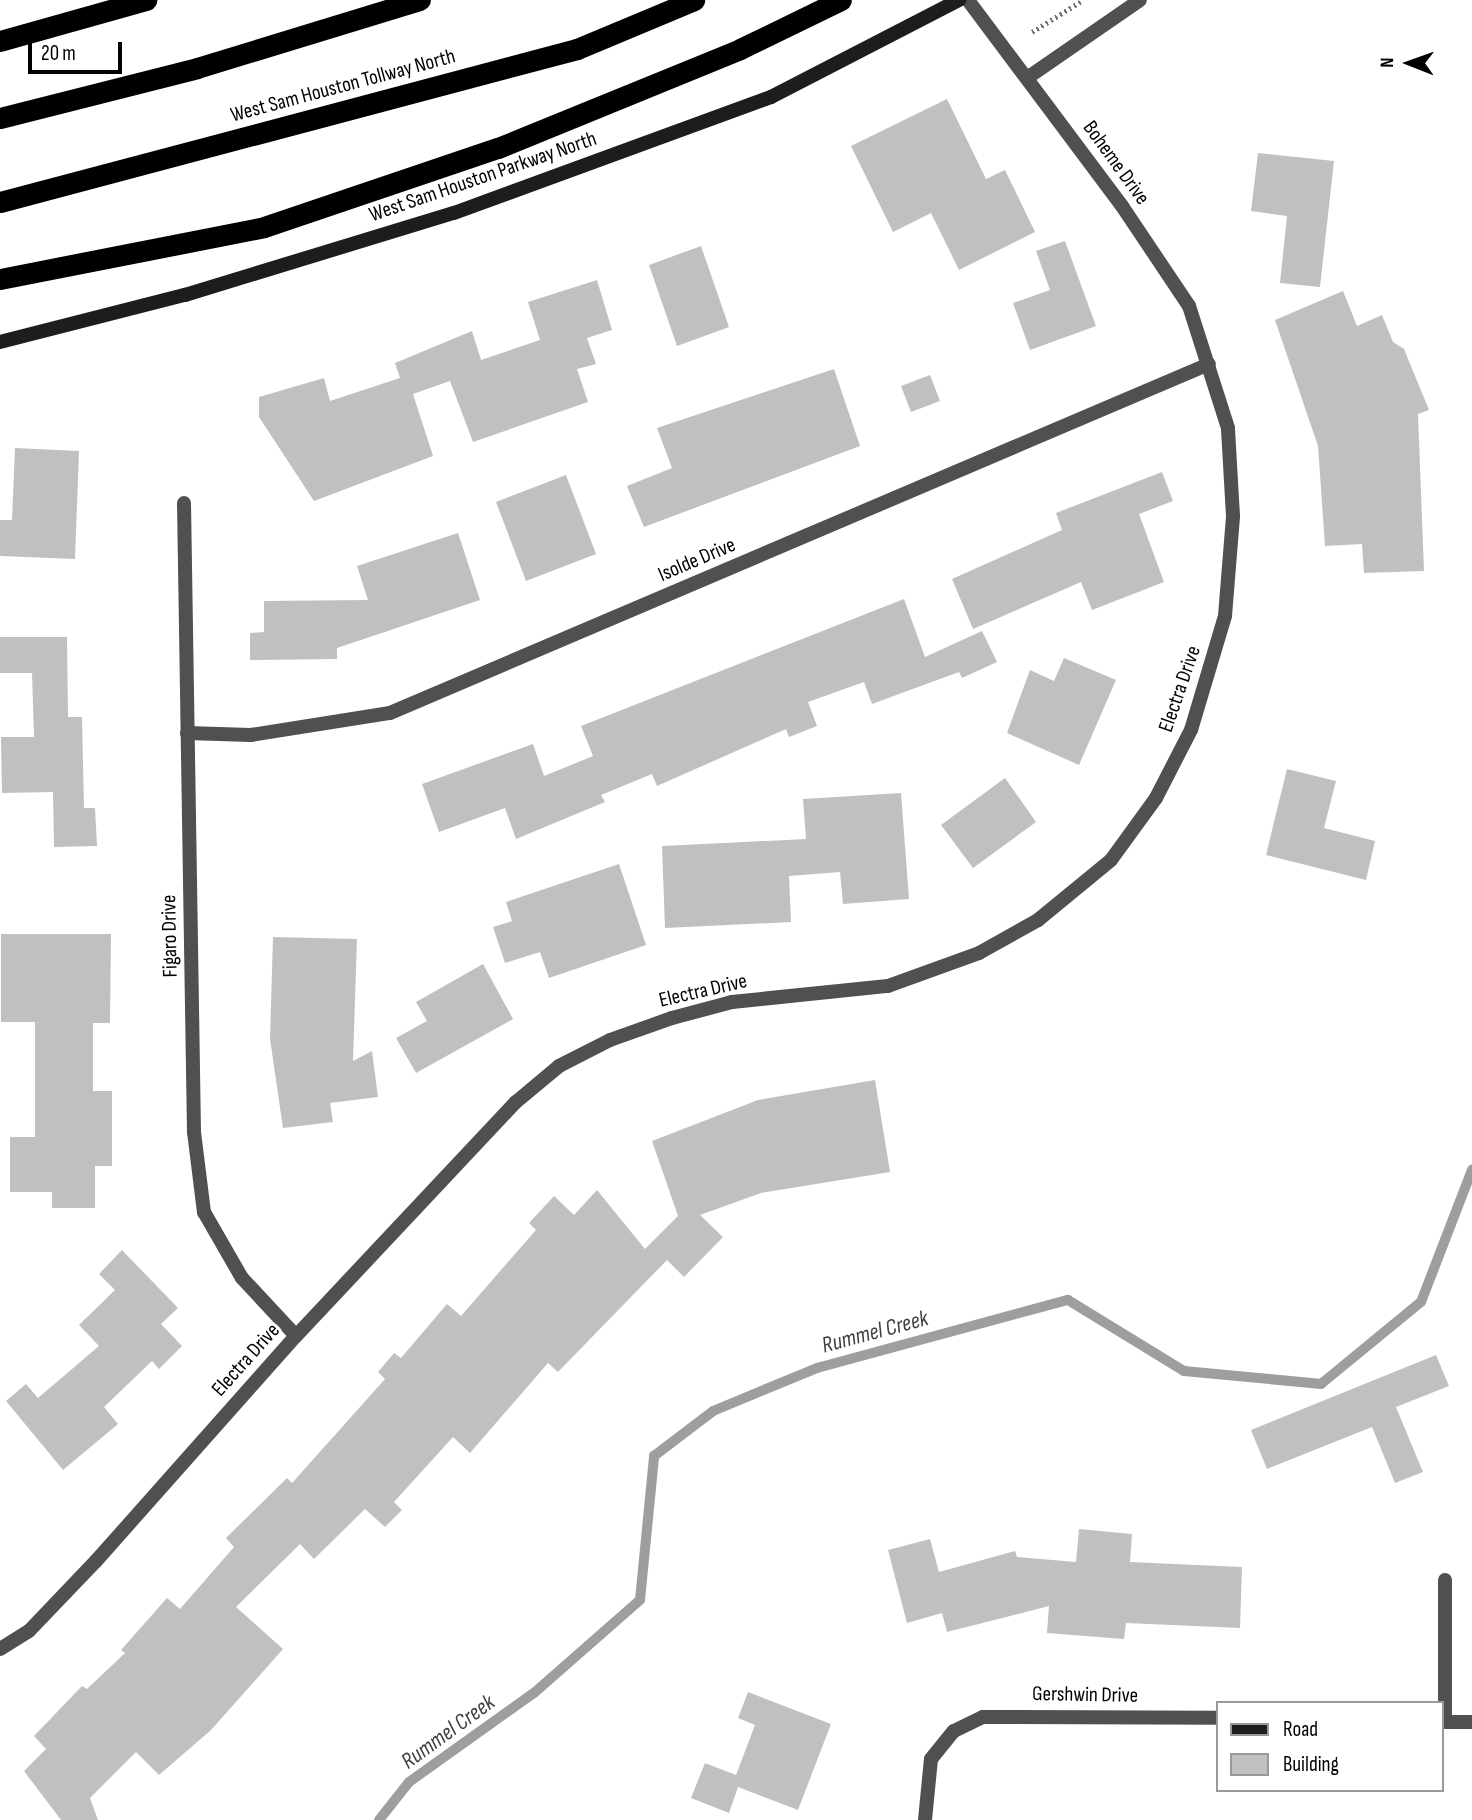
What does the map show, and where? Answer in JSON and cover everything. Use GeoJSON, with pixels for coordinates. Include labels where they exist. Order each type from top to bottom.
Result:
{"type":"FeatureCollection","features":[{"type":"Feature","properties":{"kind":"highway"},"geometry":{"type":"LineString","coordinates":[[0,41],[146,0]]}},
{"type":"Feature","properties":{"kind":"highway"},"geometry":{"type":"LineString","coordinates":[[0,118],[197,68],[420,0]]}},
{"type":"Feature","properties":{"kind":"highway","name":"West Sam Houston Tollway North"},"geometry":{"type":"LineString","coordinates":[[0,202],[577,49],[694,0]]}},
{"type":"Feature","properties":{"kind":"highway"},"geometry":{"type":"LineString","coordinates":[[0,279],[264,227],[498,148],[740,49],[841,0]]}},
{"type":"Feature","properties":{"kind":"main road","name":"West Sam Houston Parkway North"},"geometry":{"type":"LineString","coordinates":[[0,342],[185,295],[454,214],[771,97],[959,0]]}},
{"type":"Feature","properties":{"kind":"street","name":"Boheme Drive"},"geometry":{"type":"LineString","coordinates":[[968,0],[1027,78],[1189,306],[1209,364]]}},
{"type":"Feature","properties":{"kind":"street"},"geometry":{"type":"LineString","coordinates":[[1027,78],[1140,0]]}},
{"type":"Feature","properties":{"kind":"street","name":"Isolde Drive"},"geometry":{"type":"LineString","coordinates":[[187,733],[251,735],[390,713],[1209,364]]}},
{"type":"Feature","properties":{"kind":"street","name":"Electra Drive"},"geometry":{"type":"LineString","coordinates":[[0,1648],[29,1630],[96,1561],[296,1336],[516,1102],[559,1066],[610,1040],[672,1018],[732,1002],[888,986],[979,953],[1038,920],[1111,860],[1156,798],[1191,730],[1225,615],[1233,516],[1228,428],[1209,364]]}},
{"type":"Feature","properties":{"kind":"street","name":"Figaro Drive"},"geometry":{"type":"LineString","coordinates":[[184,503],[194,1132],[204,1212],[242,1278],[296,1336]]}},
{"type":"Feature","properties":{"kind":"street"},"geometry":{"type":"LineString","coordinates":[[1445,1580],[1444,1722],[1472,1722]]}},
{"type":"Feature","properties":{"kind":"street","name":"Gershwin Drive"},"geometry":{"type":"LineString","coordinates":[[925,1820],[931,1759],[954,1731],[984,1717],[1010,1715],[1216,1718]]}},
{"type":"Feature","properties":{"kind":"path"},"geometry":{"type":"LineString","coordinates":[[1032,32],[1083,0]]}},
{"type":"Feature","properties":{"kind":"building"},"geometry":{"type":"Polygon","coordinates":[[[947,99],[986,179],[1005,170],[1035,232],[959,270],[931,213],[893,232],[851,146],[947,99]]]}},
{"type":"Feature","properties":{"kind":"building"},"geometry":{"type":"Polygon","coordinates":[[[1258,153],[1334,161],[1320,287],[1280,283],[1287,216],[1251,211],[1258,153]]]}},
{"type":"Feature","properties":{"kind":"building"},"geometry":{"type":"Polygon","coordinates":[[[1065,241],[1096,326],[1030,350],[1013,303],[1050,290],[1036,251],[1065,241]]]}},
{"type":"Feature","properties":{"kind":"building"},"geometry":{"type":"Polygon","coordinates":[[[701,246],[729,327],[677,346],[649,265],[701,246]]]}},
{"type":"Feature","properties":{"kind":"building"},"geometry":{"type":"Polygon","coordinates":[[[597,280],[612,330],[587,338],[596,364],[577,369],[588,402],[473,442],[450,381],[413,394],[433,456],[314,501],[259,417],[259,397],[324,378],[330,401],[400,378],[395,363],[472,331],[481,360],[540,340],[528,302],[597,280]]]}},
{"type":"Feature","properties":{"kind":"building"},"geometry":{"type":"Polygon","coordinates":[[[1343,291],[1357,326],[1382,315],[1393,342],[1404,349],[1429,410],[1418,414],[1424,571],[1364,573],[1362,544],[1325,546],[1318,446],[1275,320],[1343,291]]]}},
{"type":"Feature","properties":{"kind":"building"},"geometry":{"type":"Polygon","coordinates":[[[834,369],[860,446],[644,527],[627,486],[672,468],[657,428],[834,369]]]}},
{"type":"Feature","properties":{"kind":"building"},"geometry":{"type":"Polygon","coordinates":[[[930,375],[940,401],[911,412],[901,386],[930,375]]]}},
{"type":"Feature","properties":{"kind":"building"},"geometry":{"type":"Polygon","coordinates":[[[15,448],[79,451],[75,559],[0,556],[0,520],[12,520],[15,448]]]}},
{"type":"Feature","properties":{"kind":"building"},"geometry":{"type":"Polygon","coordinates":[[[1162,472],[1173,501],[1139,514],[1164,582],[1092,610],[1081,582],[973,629],[952,579],[1062,530],[1056,513],[1162,472]]]}},
{"type":"Feature","properties":{"kind":"building"},"geometry":{"type":"Polygon","coordinates":[[[566,475],[596,554],[526,581],[496,502],[566,475]]]}},
{"type":"Feature","properties":{"kind":"building"},"geometry":{"type":"Polygon","coordinates":[[[458,533],[480,600],[337,648],[337,659],[250,660],[250,633],[264,632],[264,601],[368,600],[357,566],[458,533]]]}},
{"type":"Feature","properties":{"kind":"building"},"geometry":{"type":"Polygon","coordinates":[[[904,599],[925,657],[982,631],[997,662],[962,678],[959,672],[872,704],[864,682],[808,702],[817,726],[789,737],[786,729],[657,786],[652,774],[601,795],[605,802],[516,839],[505,808],[439,832],[422,784],[533,744],[544,776],[593,756],[581,726],[904,599]]]}},
{"type":"Feature","properties":{"kind":"building"},"geometry":{"type":"Polygon","coordinates":[[[0,637],[67,637],[68,717],[82,717],[84,808],[95,808],[97,846],[54,847],[53,792],[2,793],[1,737],[34,737],[32,673],[0,673],[0,637]]]}},
{"type":"Feature","properties":{"kind":"building"},"geometry":{"type":"Polygon","coordinates":[[[1064,658],[1116,680],[1079,765],[1007,733],[1030,670],[1054,681],[1064,658]]]}},
{"type":"Feature","properties":{"kind":"building"},"geometry":{"type":"Polygon","coordinates":[[[1287,769],[1336,781],[1324,828],[1375,841],[1366,880],[1266,855],[1287,769]]]}},
{"type":"Feature","properties":{"kind":"building"},"geometry":{"type":"Polygon","coordinates":[[[1005,778],[1036,822],[973,868],[941,825],[1005,778]]]}},
{"type":"Feature","properties":{"kind":"building"},"geometry":{"type":"Polygon","coordinates":[[[901,793],[909,899],[843,904],[840,872],[789,876],[791,922],[665,928],[662,846],[806,839],[803,799],[901,793]]]}},
{"type":"Feature","properties":{"kind":"building"},"geometry":{"type":"Polygon","coordinates":[[[619,864],[646,945],[549,978],[540,952],[505,963],[493,927],[512,921],[506,902],[619,864]]]}},
{"type":"Feature","properties":{"kind":"building"},"geometry":{"type":"Polygon","coordinates":[[[1,934],[111,934],[110,1023],[93,1023],[93,1091],[112,1091],[112,1166],[95,1166],[95,1208],[52,1208],[52,1192],[10,1192],[10,1137],[35,1137],[35,1022],[1,1022],[1,934]]]}},
{"type":"Feature","properties":{"kind":"building"},"geometry":{"type":"Polygon","coordinates":[[[273,937],[357,939],[353,1061],[372,1051],[378,1097],[330,1103],[333,1122],[283,1128],[270,1039],[273,937]]]}},
{"type":"Feature","properties":{"kind":"building"},"geometry":{"type":"Polygon","coordinates":[[[483,964],[513,1019],[416,1073],[396,1038],[427,1021],[416,1002],[483,964]]]}},
{"type":"Feature","properties":{"kind":"building"},"geometry":{"type":"Polygon","coordinates":[[[875,1080],[890,1172],[761,1193],[700,1215],[723,1237],[684,1277],[667,1260],[558,1372],[548,1363],[470,1453],[453,1437],[394,1502],[402,1510],[385,1527],[365,1509],[314,1559],[300,1544],[236,1607],[283,1649],[211,1730],[159,1775],[136,1752],[90,1798],[98,1820],[61,1820],[24,1771],[46,1749],[34,1736],[82,1686],[87,1689],[125,1653],[121,1650],[167,1598],[180,1609],[234,1547],[226,1538],[287,1478],[292,1483],[385,1379],[378,1372],[394,1353],[401,1358],[447,1304],[461,1316],[536,1230],[529,1223],[554,1196],[574,1215],[597,1190],[645,1249],[678,1216],[652,1141],[758,1100],[875,1080]]]}},
{"type":"Feature","properties":{"kind":"building"},"geometry":{"type":"Polygon","coordinates":[[[122,1250],[178,1308],[161,1324],[182,1346],[159,1369],[152,1361],[104,1407],[118,1424],[63,1470],[6,1401],[26,1384],[38,1398],[99,1346],[79,1325],[115,1290],[99,1274],[122,1250]]]}},
{"type":"Feature","properties":{"kind":"building"},"geometry":{"type":"Polygon","coordinates":[[[1436,1355],[1449,1386],[1396,1407],[1423,1472],[1395,1483],[1372,1427],[1267,1469],[1251,1430],[1436,1355]]]}},
{"type":"Feature","properties":{"kind":"building"},"geometry":{"type":"Polygon","coordinates":[[[1079,1529],[1132,1534],[1130,1562],[1242,1567],[1240,1628],[1126,1623],[1124,1639],[1047,1633],[1049,1606],[947,1632],[942,1613],[907,1623],[888,1550],[930,1539],[939,1572],[1015,1551],[1017,1557],[1076,1562],[1079,1529]]]}},
{"type":"Feature","properties":{"kind":"building"},"geometry":{"type":"Polygon","coordinates":[[[748,1692],[831,1724],[798,1810],[738,1787],[729,1813],[691,1798],[705,1763],[736,1775],[755,1725],[738,1718],[748,1692]]]}},
{"type":"Feature","properties":{"kind":"waterway","name":"Rummel Creek"},"geometry":{"type":"LineString","coordinates":[[379,1820],[409,1782],[534,1693],[640,1600],[654,1456],[713,1411],[817,1368],[1068,1300],[1184,1371],[1321,1384],[1421,1302],[1472,1170]]}}]}
